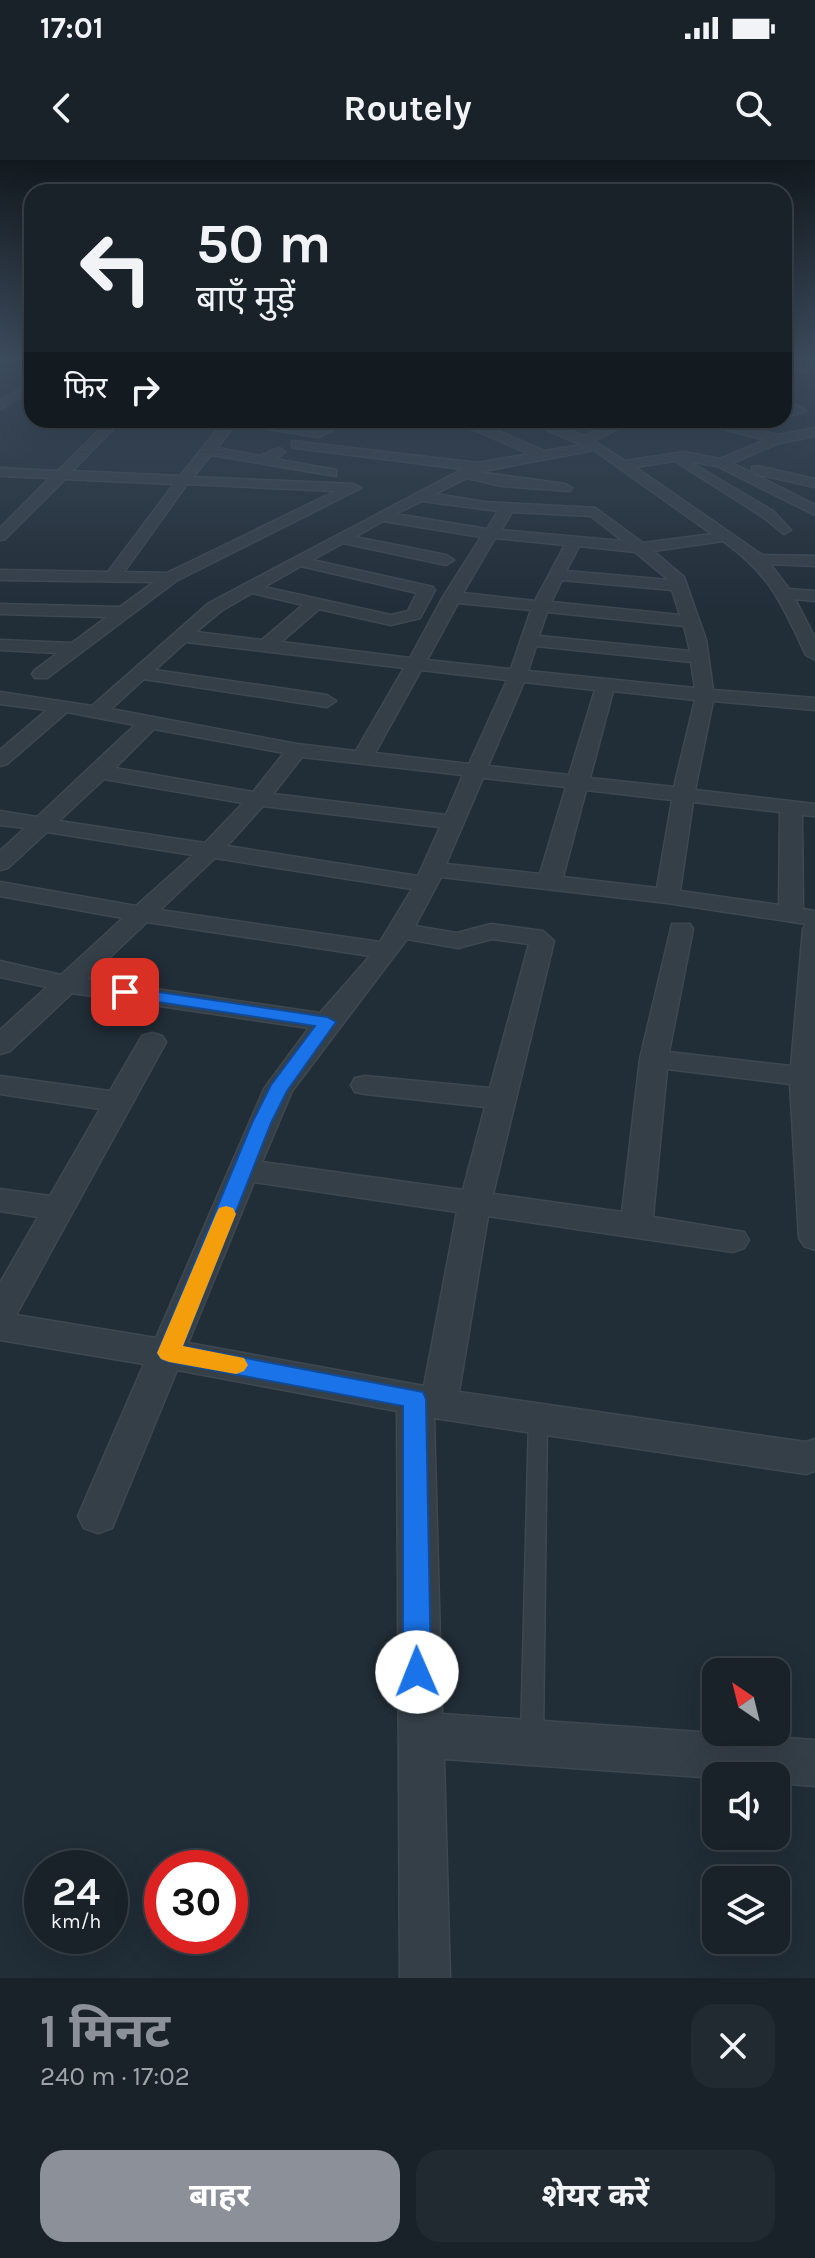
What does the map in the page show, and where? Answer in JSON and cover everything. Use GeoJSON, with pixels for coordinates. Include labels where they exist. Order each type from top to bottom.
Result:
{"type":"FeatureCollection","features":[{"type":"Feature","properties":{"kind":"street"},"geometry":{"type":"LineString","coordinates":[[0,536],[92,443]]}},
{"type":"Feature","properties":{"kind":"street"},"geometry":{"type":"LineString","coordinates":[[113,577],[212,443]]}},
{"type":"Feature","properties":{"kind":"street"},"geometry":{"type":"LineString","coordinates":[[510,443],[538,457],[565,488],[673,573],[679,586],[699,657],[705,696],[683,796],[667,896]]}},
{"type":"Feature","properties":{"kind":"street"},"geometry":{"type":"LineString","coordinates":[[95,713],[215,607],[297,561],[471,470],[591,443],[622,465],[738,531],[784,593],[815,655]]}},
{"type":"Feature","properties":{"kind":"street"},"geometry":{"type":"LineString","coordinates":[[725,464],[769,443]]}},
{"type":"Feature","properties":{"kind":"street"},"geometry":{"type":"LineString","coordinates":[[793,443],[815,448]]}},
{"type":"Feature","properties":{"kind":"street"},"geometry":{"type":"LineString","coordinates":[[261,460],[296,444],[471,470],[502,482],[565,488]]}},
{"type":"Feature","properties":{"kind":"street"},"geometry":{"type":"LineString","coordinates":[[41,674],[170,578],[368,479],[206,450]]}},
{"type":"Feature","properties":{"kind":"street"},"geometry":{"type":"LineString","coordinates":[[622,465],[668,450],[815,483]]}},
{"type":"Feature","properties":{"kind":"street"},"geometry":{"type":"LineString","coordinates":[[381,516],[464,531],[642,548],[738,531],[792,530],[668,450]]}},
{"type":"Feature","properties":{"kind":"street"},"geometry":{"type":"LineString","coordinates":[[380,472],[404,458]]}},
{"type":"Feature","properties":{"kind":"street"},"geometry":{"type":"LineString","coordinates":[[725,464],[815,511]]}},
{"type":"Feature","properties":{"kind":"street"},"geometry":{"type":"LineString","coordinates":[[0,472],[182,482],[269,498],[354,488]]}},
{"type":"Feature","properties":{"kind":"street"},"geometry":{"type":"LineString","coordinates":[[419,496],[508,507],[595,512]]}},
{"type":"Feature","properties":{"kind":"street"},"geometry":{"type":"LineString","coordinates":[[249,539],[269,498]]}},
{"type":"Feature","properties":{"kind":"street"},"geometry":{"type":"LineString","coordinates":[[363,756],[451,597],[508,507]]}},
{"type":"Feature","properties":{"kind":"street"},"geometry":{"type":"LineString","coordinates":[[249,588],[391,620],[407,617],[414,614],[464,531]]}},
{"type":"Feature","properties":{"kind":"street"},"geometry":{"type":"LineString","coordinates":[[340,538],[436,575]]}},
{"type":"Feature","properties":{"kind":"street"},"geometry":{"type":"LineString","coordinates":[[98,1516],[278,1089],[327,1022],[393,941],[453,822],[517,677],[541,605],[574,541]]}},
{"type":"Feature","properties":{"kind":"street"},"geometry":{"type":"LineString","coordinates":[[758,559],[815,561]]}},
{"type":"Feature","properties":{"kind":"street"},"geometry":{"type":"LineString","coordinates":[[297,561],[436,575]]}},
{"type":"Feature","properties":{"kind":"street"},"geometry":{"type":"LineString","coordinates":[[0,575],[170,578]]}},
{"type":"Feature","properties":{"kind":"street"},"geometry":{"type":"LineString","coordinates":[[555,575],[679,586]]}},
{"type":"Feature","properties":{"kind":"street"},"geometry":{"type":"LineString","coordinates":[[784,593],[815,596]]}},
{"type":"Feature","properties":{"kind":"street"},"geometry":{"type":"LineString","coordinates":[[451,597],[689,621]]}},
{"type":"Feature","properties":{"kind":"street"},"geometry":{"type":"LineString","coordinates":[[267,645],[316,603]]}},
{"type":"Feature","properties":{"kind":"street"},"geometry":{"type":"LineString","coordinates":[[0,609],[122,612]]}},
{"type":"Feature","properties":{"kind":"street"},"geometry":{"type":"LineString","coordinates":[[329,654],[362,613]]}},
{"type":"Feature","properties":{"kind":"street"},"geometry":{"type":"LineString","coordinates":[[183,636],[517,677],[815,704]]}},
{"type":"Feature","properties":{"kind":"street"},"geometry":{"type":"LineString","coordinates":[[529,640],[699,657]]}},
{"type":"Feature","properties":{"kind":"street"},"geometry":{"type":"LineString","coordinates":[[0,645],[75,648]]}},
{"type":"Feature","properties":{"kind":"street"},"geometry":{"type":"LineString","coordinates":[[141,673],[327,701]]}},
{"type":"Feature","properties":{"kind":"street"},"geometry":{"type":"LineString","coordinates":[[550,881],[605,686]]}},
{"type":"Feature","properties":{"kind":"street"},"geometry":{"type":"LineString","coordinates":[[0,698],[63,706],[297,750],[815,810]]}},
{"type":"Feature","properties":{"kind":"street"},"geometry":{"type":"LineString","coordinates":[[1,758],[63,706]]}},
{"type":"Feature","properties":{"kind":"street"},"geometry":{"type":"LineString","coordinates":[[0,863],[149,723]]}},
{"type":"Feature","properties":{"kind":"street"},"geometry":{"type":"LineString","coordinates":[[0,1045],[210,851],[258,799],[297,750]]}},
{"type":"Feature","properties":{"kind":"street"},"geometry":{"type":"LineString","coordinates":[[100,772],[258,799],[453,822]]}},
{"type":"Feature","properties":{"kind":"street"},"geometry":{"type":"LineString","coordinates":[[791,808],[791,914]]}},
{"type":"Feature","properties":{"kind":"street"},"geometry":{"type":"LineString","coordinates":[[0,818],[210,851],[428,876],[550,881],[815,918]]}},
{"type":"Feature","properties":{"kind":"street"},"geometry":{"type":"LineString","coordinates":[[0,889],[139,914],[393,941],[466,939],[491,931],[534,936],[542,941],[500,1099],[427,1401],[419,1735],[425,1978]]}},
{"type":"Feature","properties":{"kind":"street"},"geometry":{"type":"LineString","coordinates":[[636,1228],[654,1059],[681,929]]}},
{"type":"Feature","properties":{"kind":"street"},"geometry":{"type":"LineString","coordinates":[[815,929],[812,1012],[804,1077],[815,1238]]}},
{"type":"Feature","properties":{"kind":"street"},"geometry":{"type":"LineString","coordinates":[[0,969],[67,984],[327,1022]]}},
{"type":"Feature","properties":{"kind":"street"},"geometry":{"type":"LineString","coordinates":[[0,1313],[152,1042]]}},
{"type":"Feature","properties":{"kind":"street"},"geometry":{"type":"LineString","coordinates":[[654,1059],[804,1077]]}},
{"type":"Feature","properties":{"kind":"street"},"geometry":{"type":"LineString","coordinates":[[0,1085],[118,1102]]}},
{"type":"Feature","properties":{"kind":"street"},"geometry":{"type":"LineString","coordinates":[[365,1085],[500,1099]]}},
{"type":"Feature","properties":{"kind":"street"},"geometry":{"type":"LineString","coordinates":[[244,1170],[733,1240]]}},
{"type":"Feature","properties":{"kind":"street"},"geometry":{"type":"LineString","coordinates":[[0,1200],[58,1209]]}},
{"type":"Feature","properties":{"kind":"street"},"geometry":{"type":"LineString","coordinates":[[0,1326],[538,1419],[806,1458],[815,1455]]}},
{"type":"Feature","properties":{"kind":"street"},"geometry":{"type":"LineString","coordinates":[[419,1735],[815,1763]]}},
{"type":"Feature","properties":{"kind":"lane"},"geometry":{"type":"LineString","coordinates":[[532,1743],[538,1419]]}},
{"type":"Feature","properties":{"kind":"slow traffic"},"geometry":{"type":"LineString","coordinates":[[226,1214],[169,1353],[236,1365]]}},
{"type":"Feature","properties":{"kind":"route"},"geometry":{"type":"LineString","coordinates":[[125,992],[327,1022],[278,1089],[169,1353],[415,1399],[417,1672]]}}]}
